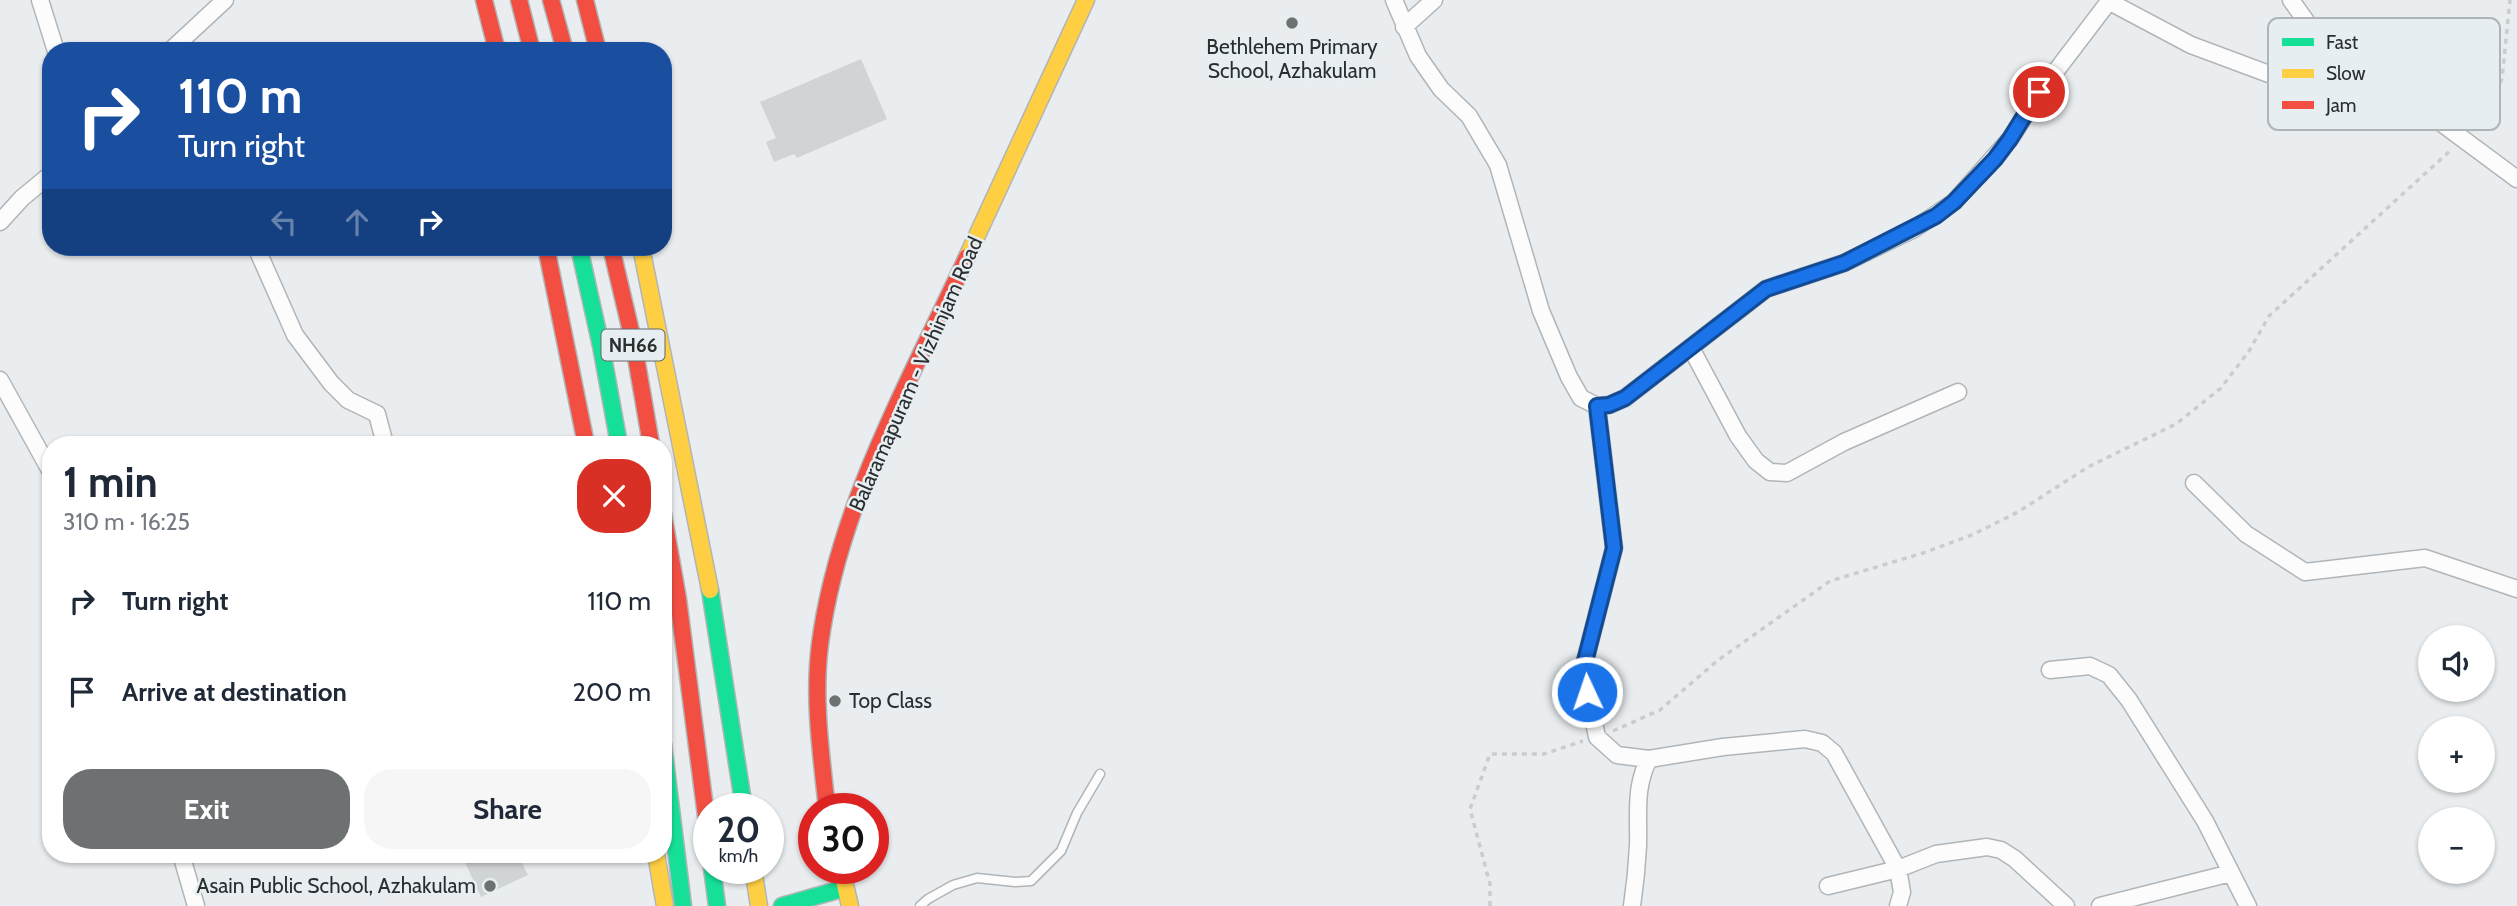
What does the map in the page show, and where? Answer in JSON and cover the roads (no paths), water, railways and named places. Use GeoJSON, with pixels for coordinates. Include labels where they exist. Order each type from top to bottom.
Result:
{"type":"FeatureCollection","features":[{"type":"Feature","properties":{"kind":"main road"},"geometry":{"type":"LineString","coordinates":[[484,0],[495,42]]}},
{"type":"Feature","properties":{"kind":"main road"},"geometry":{"type":"LineString","coordinates":[[519,0],[530,42]]}},
{"type":"Feature","properties":{"kind":"main road"},"geometry":{"type":"LineString","coordinates":[[551,0],[563,42]]}},
{"type":"Feature","properties":{"kind":"main road"},"geometry":{"type":"LineString","coordinates":[[585,0],[596,42]]}},
{"type":"Feature","properties":{"kind":"main road","name":"Balaramapuram - Vizhinjam Road"},"geometry":{"type":"LineString","coordinates":[[825,793],[818,733],[820,645],[837,558],[873,460],[1086,0]]}},
{"type":"Feature","properties":{"kind":"main road"},"geometry":{"type":"LineString","coordinates":[[548,256],[584,436]]}},
{"type":"Feature","properties":{"kind":"main road","name":"NH66"},"geometry":{"type":"LineString","coordinates":[[581,256],[618,436]]}},
{"type":"Feature","properties":{"kind":"main road","name":"NH66"},"geometry":{"type":"LineString","coordinates":[[613,256],[650,436]]}},
{"type":"Feature","properties":{"kind":"main road"},"geometry":{"type":"LineString","coordinates":[[643,256],[705,555],[742,793]]}},
{"type":"Feature","properties":{"kind":"main road"},"geometry":{"type":"LineString","coordinates":[[672,565],[703,793]]}},
{"type":"Feature","properties":{"kind":"main road"},"geometry":{"type":"LineString","coordinates":[[672,817],[682,898]]}},
{"type":"Feature","properties":{"kind":"main road"},"geometry":{"type":"LineString","coordinates":[[658,863],[665,906]]}},
{"type":"Feature","properties":{"kind":"main road"},"geometry":{"type":"LineString","coordinates":[[714,884],[717,906]]}},
{"type":"Feature","properties":{"kind":"main road"},"geometry":{"type":"LineString","coordinates":[[756,884],[759,906]]}},
{"type":"Feature","properties":{"kind":"main road"},"geometry":{"type":"LineString","coordinates":[[844,884],[850,906]]}},
{"type":"Feature","properties":{"kind":"main road"},"geometry":{"type":"LineString","coordinates":[[782,906],[845,888]]}},
{"type":"Feature","properties":{"kind":"street"},"geometry":{"type":"LineString","coordinates":[[40,0],[53,42]]}},
{"type":"Feature","properties":{"kind":"street"},"geometry":{"type":"LineString","coordinates":[[180,42],[225,0]]}},
{"type":"Feature","properties":{"kind":"street"},"geometry":{"type":"LineString","coordinates":[[1394,0],[1418,56],[1441,89],[1469,116],[1498,165],[1541,311],[1569,377],[1581,398],[1597,406],[1609,405],[1625,398],[1766,289],[1844,263],[1914,229],[1954,202],[2010,139],[2039,92],[2110,1],[2191,45],[2268,74]]}},
{"type":"Feature","properties":{"kind":"street"},"geometry":{"type":"LineString","coordinates":[[1404,26],[1434,0]]}},
{"type":"Feature","properties":{"kind":"street"},"geometry":{"type":"LineString","coordinates":[[2291,0],[2304,18]]}},
{"type":"Feature","properties":{"kind":"street"},"geometry":{"type":"LineString","coordinates":[[2451,130],[2517,179]]}},
{"type":"Feature","properties":{"kind":"street"},"geometry":{"type":"LineString","coordinates":[[0,222],[42,181]]}},
{"type":"Feature","properties":{"kind":"street"},"geometry":{"type":"LineString","coordinates":[[260,256],[295,335],[331,383],[348,400],[377,414],[383,436]]}},
{"type":"Feature","properties":{"kind":"street"},"geometry":{"type":"LineString","coordinates":[[1691,348],[1738,436],[1756,461],[1770,472],[1787,473],[1844,442],[1958,392]]}},
{"type":"Feature","properties":{"kind":"street"},"geometry":{"type":"LineString","coordinates":[[0,380],[42,456]]}},
{"type":"Feature","properties":{"kind":"street"},"geometry":{"type":"LineString","coordinates":[[1597,406],[1614,548],[1583,669],[1597,737],[1617,755],[1649,760],[1723,747],[1805,739],[1822,743],[1834,753],[1898,869],[1902,892],[1898,906]]}},
{"type":"Feature","properties":{"kind":"street"},"geometry":{"type":"LineString","coordinates":[[2194,483],[2246,534],[2305,572],[2425,558],[2517,589]]}},
{"type":"Feature","properties":{"kind":"street"},"geometry":{"type":"LineString","coordinates":[[2050,670],[2090,666],[2109,675],[2129,701],[2205,821],[2248,906]]}},
{"type":"Feature","properties":{"kind":"street"},"geometry":{"type":"LineString","coordinates":[[1632,906],[1637,862],[1638,794],[1640,777],[1649,760]]}},
{"type":"Feature","properties":{"kind":"street"},"geometry":{"type":"LineString","coordinates":[[1828,886],[1898,869],[1936,854],[1987,847],[2001,850],[2015,859],[2066,906]]}},
{"type":"Feature","properties":{"kind":"street"},"geometry":{"type":"LineString","coordinates":[[184,863],[196,906]]}},
{"type":"Feature","properties":{"kind":"street"},"geometry":{"type":"LineString","coordinates":[[2100,906],[2231,873]]}},
{"type":"Feature","properties":{"kind":"lane"},"geometry":{"type":"LineString","coordinates":[[920,906],[953,885],[977,878],[1031,881],[1061,851],[1077,813],[1100,775]]}},
{"type":"Feature","properties":{"kind":"place","name":"Bethlehem Primary School, Azhakulam"},"geometry":{"type":"Point","coordinates":[1292,23]}},
{"type":"Feature","properties":{"kind":"place","name":"Top Class"},"geometry":{"type":"Point","coordinates":[835,701]}},
{"type":"Feature","properties":{"kind":"place","name":"Asain Public School, Azhakulam"},"geometry":{"type":"Point","coordinates":[490,886]}}]}
